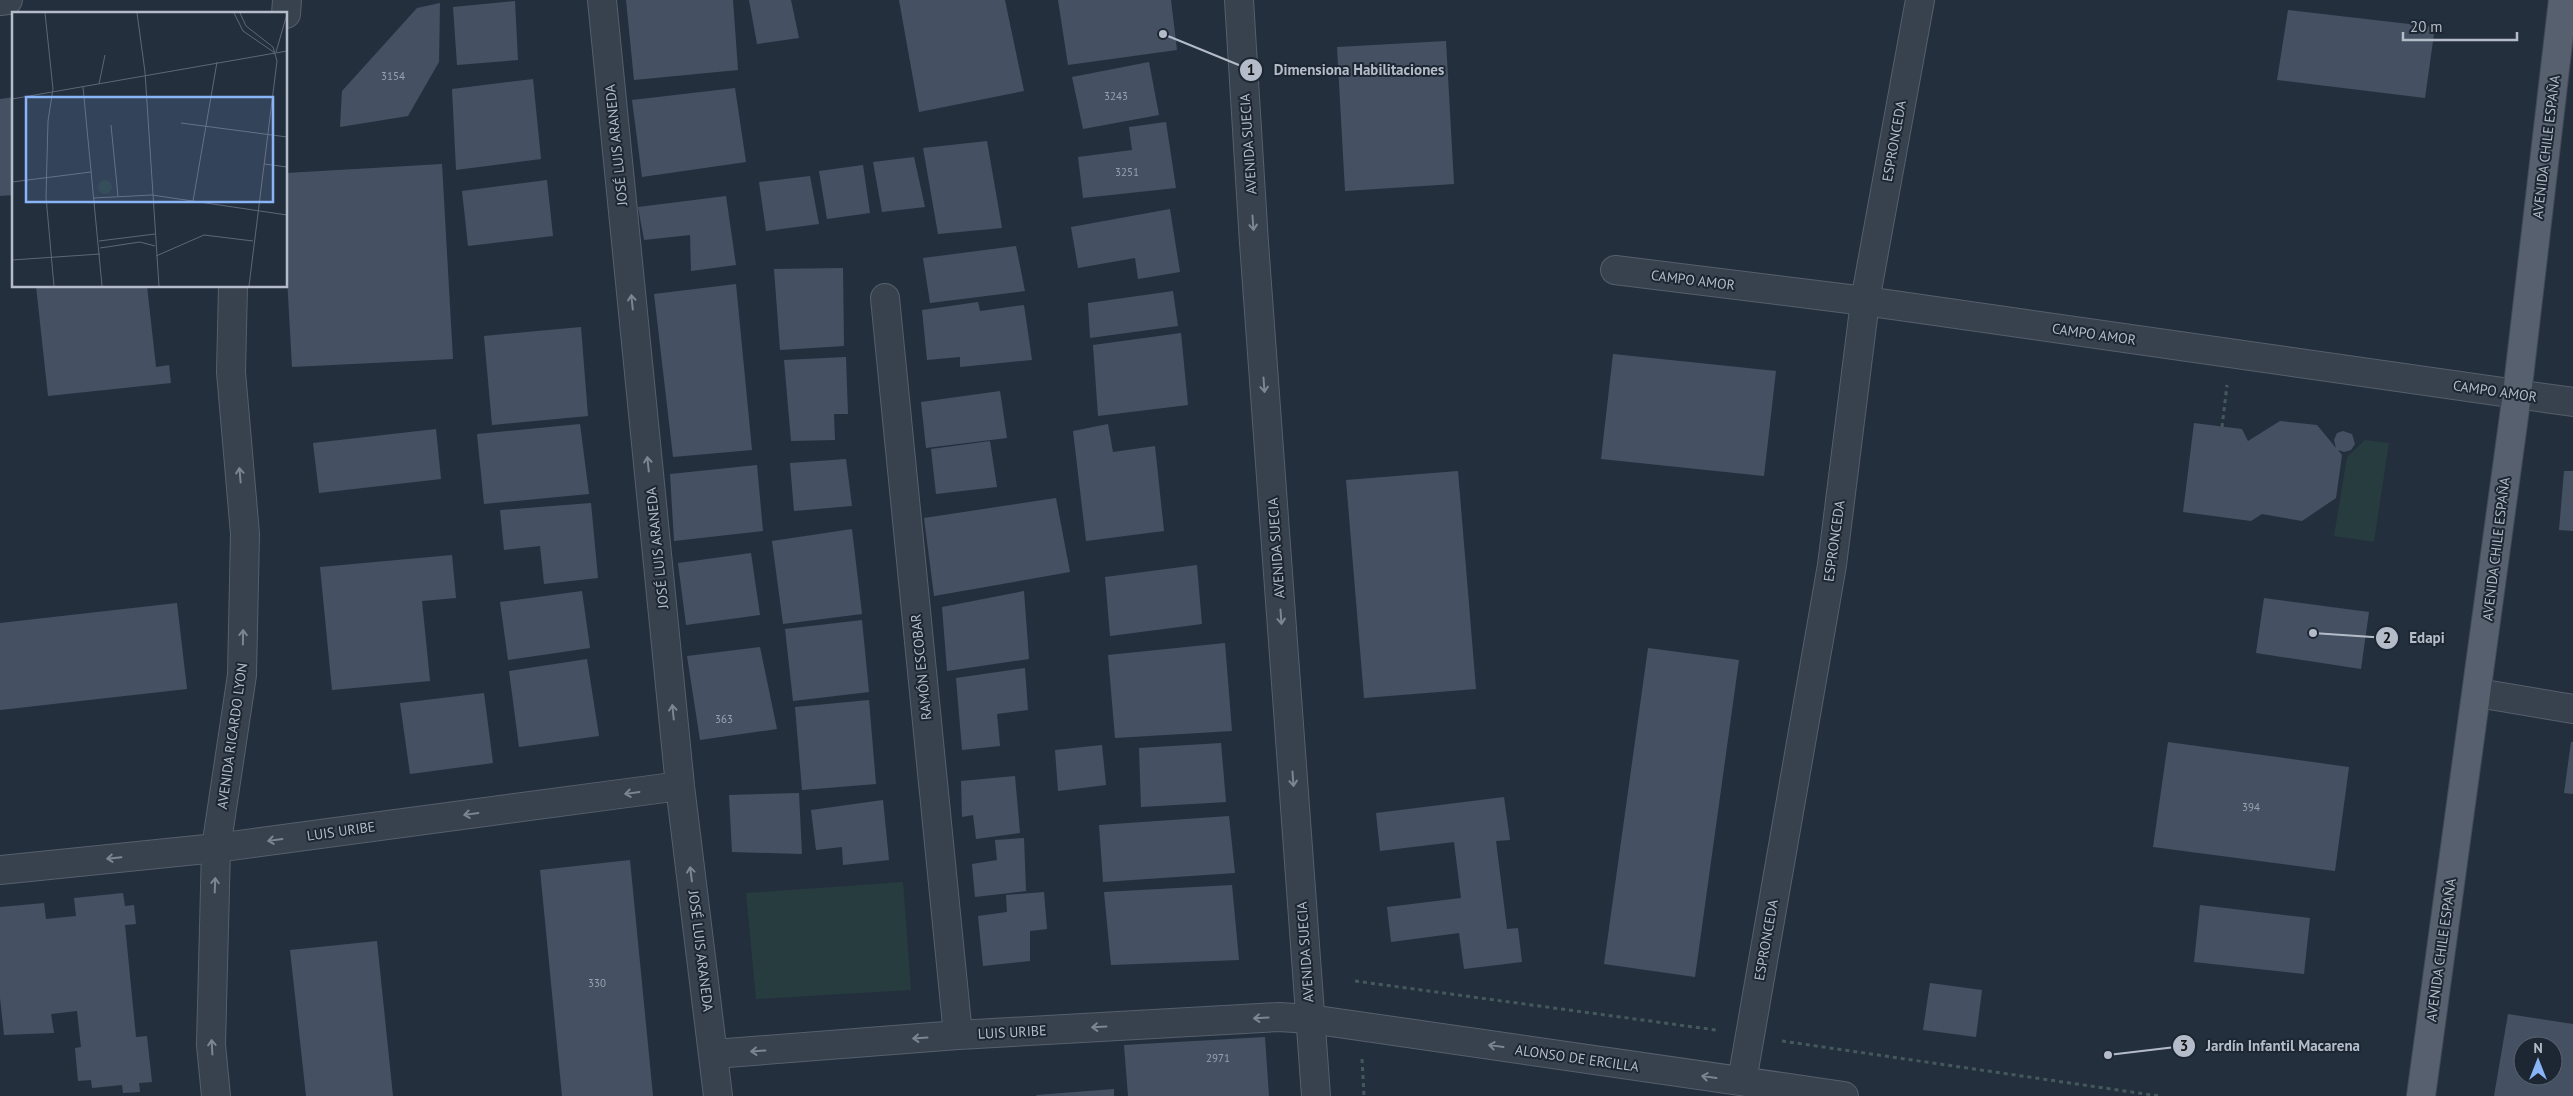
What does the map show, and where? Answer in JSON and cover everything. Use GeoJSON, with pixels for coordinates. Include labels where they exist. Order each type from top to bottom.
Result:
{"type":"FeatureCollection","features":[{"type":"Feature","properties":{"kind":"main road","name":"AVENIDA CHILE ESPAÑA"},"geometry":{"type":"LineString","coordinates":[[2421,1096],[2478,693],[2517,394],[2563,0]]}},
{"type":"Feature","properties":{"kind":"street"},"geometry":{"type":"LineString","coordinates":[[0,1],[8,0]]}},
{"type":"Feature","properties":{"kind":"street","name":"JOSÉ LUIS ARANEDA"},"geometry":{"type":"LineString","coordinates":[[602,0],[680,786],[718,1096]]}},
{"type":"Feature","properties":{"kind":"street","name":"AVENIDA SUECIA"},"geometry":{"type":"LineString","coordinates":[[1239,0],[1254,243],[1316,1096]]}},
{"type":"Feature","properties":{"kind":"street","name":"ESPRONCEDA"},"geometry":{"type":"LineString","coordinates":[[1742,1081],[1832,565],[1865,301],[1920,0]]}},
{"type":"Feature","properties":{"kind":"street","name":"CAMPO AMOR"},"geometry":{"type":"LineString","coordinates":[[1615,270],[1865,301],[2573,402]]}},
{"type":"Feature","properties":{"kind":"street","name":"AVENIDA RICARDO LYON"},"geometry":{"type":"LineString","coordinates":[[216,1096],[211,1045],[216,848],[242,675],[245,534],[231,372],[233,288]]}},
{"type":"Feature","properties":{"kind":"street","name":"RAMÓN ESCOBAR"},"geometry":{"type":"LineString","coordinates":[[885,298],[958,1035]]}},
{"type":"Feature","properties":{"kind":"street"},"geometry":{"type":"LineString","coordinates":[[2478,693],[2573,709]]}},
{"type":"Feature","properties":{"kind":"street","name":"LUIS URIBE"},"geometry":{"type":"LineString","coordinates":[[0,870],[216,848],[680,786]]}},
{"type":"Feature","properties":{"kind":"street","name":"LUIS URIBE"},"geometry":{"type":"LineString","coordinates":[[714,1054],[958,1035],[1279,1018],[1310,1019]]}},
{"type":"Feature","properties":{"kind":"street","name":"ALONSO DE ERCILLA"},"geometry":{"type":"LineString","coordinates":[[1310,1019],[1844,1096]]}},
{"type":"Feature","properties":{"kind":"path"},"geometry":{"type":"LineString","coordinates":[[2222,427],[2231,353]]}},
{"type":"Feature","properties":{"kind":"path"},"geometry":{"type":"LineString","coordinates":[[1355,981],[2159,1096]]}},
{"type":"Feature","properties":{"kind":"path"},"geometry":{"type":"LineString","coordinates":[[1362,1061],[1364,1096]]}},
{"type":"Feature","properties":{"kind":"green space"},"geometry":{"type":"Polygon","coordinates":[[[2365,440],[2389,443],[2374,542],[2334,536],[2347,457],[2365,440]]]}},
{"type":"Feature","properties":{"kind":"green space"},"geometry":{"type":"Polygon","coordinates":[[[903,882],[911,990],[756,999],[746,893],[903,882]]]}},
{"type":"Feature","properties":{"kind":"building"},"geometry":{"type":"Polygon","coordinates":[[[626,0],[733,0],[738,70],[634,80],[626,0]]]}},
{"type":"Feature","properties":{"kind":"building"},"geometry":{"type":"Polygon","coordinates":[[[749,0],[791,0],[799,38],[757,44],[749,0]]]}},
{"type":"Feature","properties":{"kind":"building"},"geometry":{"type":"Polygon","coordinates":[[[899,0],[1005,0],[1024,91],[919,112],[899,0]]]}},
{"type":"Feature","properties":{"kind":"building"},"geometry":{"type":"Polygon","coordinates":[[[1058,0],[1171,0],[1177,50],[1068,65],[1058,0]]]}},
{"type":"Feature","properties":{"kind":"building"},"geometry":{"type":"Polygon","coordinates":[[[515,1],[518,60],[457,65],[453,7],[515,1]]]}},
{"type":"Feature","properties":{"kind":"building"},"geometry":{"type":"Polygon","coordinates":[[[440,3],[439,62],[408,116],[340,127],[342,91],[417,8],[440,3]]]}},
{"type":"Feature","properties":{"kind":"building"},"geometry":{"type":"Polygon","coordinates":[[[2288,10],[2435,27],[2425,98],[2277,80],[2288,10]]]}},
{"type":"Feature","properties":{"kind":"building"},"geometry":{"type":"Polygon","coordinates":[[[1446,41],[1454,184],[1345,191],[1337,47],[1446,41]]]}},
{"type":"Feature","properties":{"kind":"building"},"geometry":{"type":"Polygon","coordinates":[[[1149,62],[1159,115],[1083,129],[1072,77],[1149,62]]]}},
{"type":"Feature","properties":{"kind":"building"},"geometry":{"type":"Polygon","coordinates":[[[533,79],[541,159],[456,170],[452,89],[533,79]]]}},
{"type":"Feature","properties":{"kind":"building"},"geometry":{"type":"Polygon","coordinates":[[[735,88],[746,162],[642,177],[632,100],[735,88]]]}},
{"type":"Feature","properties":{"kind":"building"},"geometry":{"type":"Polygon","coordinates":[[[12,97],[12,195],[0,196],[0,99],[12,97]]]}},
{"type":"Feature","properties":{"kind":"building"},"geometry":{"type":"Polygon","coordinates":[[[1166,122],[1176,188],[1083,198],[1078,157],[1132,150],[1129,127],[1166,122]]]}},
{"type":"Feature","properties":{"kind":"building"},"geometry":{"type":"Polygon","coordinates":[[[987,141],[1002,228],[938,234],[923,148],[987,141]]]}},
{"type":"Feature","properties":{"kind":"building"},"geometry":{"type":"Polygon","coordinates":[[[914,157],[925,207],[882,212],[873,162],[914,157]]]}},
{"type":"Feature","properties":{"kind":"building"},"geometry":{"type":"Polygon","coordinates":[[[442,164],[453,359],[292,367],[288,288],[288,173],[442,164]]]}},
{"type":"Feature","properties":{"kind":"building"},"geometry":{"type":"Polygon","coordinates":[[[863,165],[870,213],[827,219],[819,171],[863,165]]]}},
{"type":"Feature","properties":{"kind":"building"},"geometry":{"type":"Polygon","coordinates":[[[810,176],[819,224],[766,231],[759,182],[810,176]]]}},
{"type":"Feature","properties":{"kind":"building"},"geometry":{"type":"Polygon","coordinates":[[[547,180],[553,236],[468,246],[462,191],[547,180]]]}},
{"type":"Feature","properties":{"kind":"building"},"geometry":{"type":"Polygon","coordinates":[[[726,196],[736,265],[691,271],[690,235],[644,240],[638,207],[726,196]]]}},
{"type":"Feature","properties":{"kind":"building"},"geometry":{"type":"Polygon","coordinates":[[[1170,209],[1180,272],[1138,279],[1135,258],[1078,268],[1071,227],[1170,209]]]}},
{"type":"Feature","properties":{"kind":"building"},"geometry":{"type":"Polygon","coordinates":[[[1016,246],[1025,291],[930,303],[923,258],[1016,246]]]}},
{"type":"Feature","properties":{"kind":"building"},"geometry":{"type":"Polygon","coordinates":[[[843,268],[844,346],[780,350],[774,269],[843,268]]]}},
{"type":"Feature","properties":{"kind":"building"},"geometry":{"type":"Polygon","coordinates":[[[736,284],[752,450],[673,457],[654,294],[736,284]]]}},
{"type":"Feature","properties":{"kind":"building"},"geometry":{"type":"Polygon","coordinates":[[[36,288],[147,288],[156,367],[169,365],[171,383],[48,396],[36,288]]]}},
{"type":"Feature","properties":{"kind":"building"},"geometry":{"type":"Polygon","coordinates":[[[1173,291],[1178,326],[1090,338],[1088,303],[1173,291]]]}},
{"type":"Feature","properties":{"kind":"building"},"geometry":{"type":"Polygon","coordinates":[[[978,302],[980,311],[1024,305],[1032,360],[960,367],[960,357],[927,360],[922,310],[978,302]]]}},
{"type":"Feature","properties":{"kind":"building"},"geometry":{"type":"Polygon","coordinates":[[[581,327],[588,416],[492,425],[484,336],[581,327]]]}},
{"type":"Feature","properties":{"kind":"building"},"geometry":{"type":"Polygon","coordinates":[[[1181,333],[1188,405],[1098,416],[1093,345],[1181,333]]]}},
{"type":"Feature","properties":{"kind":"building"},"geometry":{"type":"Polygon","coordinates":[[[1613,354],[1776,371],[1764,476],[1601,459],[1613,354]]]}},
{"type":"Feature","properties":{"kind":"building"},"geometry":{"type":"Polygon","coordinates":[[[846,357],[848,414],[834,414],[835,440],[791,441],[784,360],[846,357]]]}},
{"type":"Feature","properties":{"kind":"building"},"geometry":{"type":"Polygon","coordinates":[[[1000,391],[1007,438],[926,448],[921,402],[1000,391]]]}},
{"type":"Feature","properties":{"kind":"building"},"geometry":{"type":"Polygon","coordinates":[[[2280,421],[2317,425],[2336,448],[2334,440],[2337,433],[2343,431],[2352,434],[2355,444],[2351,450],[2344,452],[2338,450],[2342,455],[2336,498],[2302,521],[2262,514],[2251,521],[2183,512],[2194,423],[2242,429],[2248,441],[2280,421]]]}},
{"type":"Feature","properties":{"kind":"building"},"geometry":{"type":"Polygon","coordinates":[[[580,424],[589,494],[484,504],[477,434],[580,424]]]}},
{"type":"Feature","properties":{"kind":"building"},"geometry":{"type":"Polygon","coordinates":[[[1108,424],[1113,452],[1155,446],[1164,531],[1086,541],[1073,431],[1108,424]]]}},
{"type":"Feature","properties":{"kind":"building"},"geometry":{"type":"Polygon","coordinates":[[[436,429],[441,479],[319,493],[313,443],[436,429]]]}},
{"type":"Feature","properties":{"kind":"building"},"geometry":{"type":"Polygon","coordinates":[[[990,441],[997,487],[936,494],[931,449],[990,441]]]}},
{"type":"Feature","properties":{"kind":"building"},"geometry":{"type":"Polygon","coordinates":[[[846,459],[852,506],[794,511],[790,463],[846,459]]]}},
{"type":"Feature","properties":{"kind":"building"},"geometry":{"type":"Polygon","coordinates":[[[757,465],[763,531],[674,541],[670,474],[757,465]]]}},
{"type":"Feature","properties":{"kind":"building"},"geometry":{"type":"Polygon","coordinates":[[[1458,471],[1476,689],[1364,698],[1346,480],[1458,471]]]}},
{"type":"Feature","properties":{"kind":"building"},"geometry":{"type":"Polygon","coordinates":[[[2564,471],[2573,471],[2573,531],[2559,530],[2564,471]]]}},
{"type":"Feature","properties":{"kind":"building"},"geometry":{"type":"Polygon","coordinates":[[[1056,498],[1070,572],[934,596],[924,518],[1056,498]]]}},
{"type":"Feature","properties":{"kind":"building"},"geometry":{"type":"Polygon","coordinates":[[[591,503],[598,578],[544,584],[540,546],[504,550],[500,510],[591,503]]]}},
{"type":"Feature","properties":{"kind":"building"},"geometry":{"type":"Polygon","coordinates":[[[852,529],[862,614],[783,624],[772,541],[852,529]]]}},
{"type":"Feature","properties":{"kind":"building"},"geometry":{"type":"Polygon","coordinates":[[[751,553],[760,615],[686,625],[678,563],[751,553]]]}},
{"type":"Feature","properties":{"kind":"building"},"geometry":{"type":"Polygon","coordinates":[[[452,555],[456,598],[422,601],[430,681],[332,690],[320,567],[452,555]]]}},
{"type":"Feature","properties":{"kind":"building"},"geometry":{"type":"Polygon","coordinates":[[[1197,565],[1202,624],[1110,636],[1105,577],[1197,565]]]}},
{"type":"Feature","properties":{"kind":"building"},"geometry":{"type":"Polygon","coordinates":[[[582,591],[590,648],[508,660],[500,602],[582,591]]]}},
{"type":"Feature","properties":{"kind":"building"},"geometry":{"type":"Polygon","coordinates":[[[1024,591],[1029,659],[947,671],[942,607],[1024,591]]]}},
{"type":"Feature","properties":{"kind":"building"},"geometry":{"type":"Polygon","coordinates":[[[2264,598],[2369,612],[2361,669],[2256,653],[2264,598]]]}},
{"type":"Feature","properties":{"kind":"building"},"geometry":{"type":"Polygon","coordinates":[[[177,603],[187,689],[0,710],[0,623],[177,603]]]}},
{"type":"Feature","properties":{"kind":"building"},"geometry":{"type":"Polygon","coordinates":[[[862,620],[869,692],[793,701],[785,629],[862,620]]]}},
{"type":"Feature","properties":{"kind":"building"},"geometry":{"type":"Polygon","coordinates":[[[1225,643],[1232,731],[1115,738],[1108,655],[1225,643]]]}},
{"type":"Feature","properties":{"kind":"building"},"geometry":{"type":"Polygon","coordinates":[[[760,647],[777,729],[700,740],[687,656],[760,647]]]}},
{"type":"Feature","properties":{"kind":"building"},"geometry":{"type":"Polygon","coordinates":[[[1648,648],[1739,660],[1695,977],[1604,964],[1648,648]]]}},
{"type":"Feature","properties":{"kind":"building"},"geometry":{"type":"Polygon","coordinates":[[[587,659],[599,736],[519,747],[509,671],[587,659]]]}},
{"type":"Feature","properties":{"kind":"building"},"geometry":{"type":"Polygon","coordinates":[[[1025,668],[1028,710],[997,714],[1000,746],[962,750],[956,678],[1025,668]]]}},
{"type":"Feature","properties":{"kind":"building"},"geometry":{"type":"Polygon","coordinates":[[[484,693],[493,763],[410,774],[400,703],[484,693]]]}},
{"type":"Feature","properties":{"kind":"building"},"geometry":{"type":"Polygon","coordinates":[[[869,700],[876,784],[802,790],[795,707],[869,700]]]}},
{"type":"Feature","properties":{"kind":"building"},"geometry":{"type":"Polygon","coordinates":[[[2168,742],[2349,767],[2335,871],[2153,847],[2168,742]]]}},
{"type":"Feature","properties":{"kind":"building"},"geometry":{"type":"Polygon","coordinates":[[[2571,742],[2573,742],[2573,794],[2564,793],[2571,742]]]}},
{"type":"Feature","properties":{"kind":"building"},"geometry":{"type":"Polygon","coordinates":[[[1221,743],[1226,802],[1141,807],[1139,748],[1221,743]]]}},
{"type":"Feature","properties":{"kind":"building"},"geometry":{"type":"Polygon","coordinates":[[[1102,745],[1106,785],[1058,791],[1055,750],[1102,745]]]}},
{"type":"Feature","properties":{"kind":"building"},"geometry":{"type":"Polygon","coordinates":[[[1015,776],[1020,833],[976,839],[973,815],[962,817],[961,781],[1015,776]]]}},
{"type":"Feature","properties":{"kind":"building"},"geometry":{"type":"Polygon","coordinates":[[[799,793],[802,854],[732,852],[729,795],[799,793]]]}},
{"type":"Feature","properties":{"kind":"building"},"geometry":{"type":"Polygon","coordinates":[[[1504,797],[1510,840],[1496,841],[1507,929],[1518,928],[1522,962],[1464,969],[1459,933],[1391,942],[1387,907],[1461,898],[1454,842],[1380,851],[1376,813],[1504,797]]]}},
{"type":"Feature","properties":{"kind":"building"},"geometry":{"type":"Polygon","coordinates":[[[883,800],[889,860],[843,865],[842,847],[816,850],[811,810],[883,800]]]}},
{"type":"Feature","properties":{"kind":"building"},"geometry":{"type":"Polygon","coordinates":[[[1229,816],[1235,873],[1103,882],[1099,825],[1229,816]]]}},
{"type":"Feature","properties":{"kind":"building"},"geometry":{"type":"Polygon","coordinates":[[[1024,838],[1026,891],[975,897],[972,864],[997,860],[995,840],[1024,838]]]}},
{"type":"Feature","properties":{"kind":"building"},"geometry":{"type":"Polygon","coordinates":[[[630,860],[653,1096],[562,1096],[540,870],[630,860]]]}},
{"type":"Feature","properties":{"kind":"building"},"geometry":{"type":"Polygon","coordinates":[[[1232,885],[1239,960],[1111,965],[1104,892],[1232,885]]]}},
{"type":"Feature","properties":{"kind":"building"},"geometry":{"type":"Polygon","coordinates":[[[1044,892],[1047,929],[1030,931],[1030,961],[983,966],[978,916],[1007,912],[1006,895],[1044,892]]]}},
{"type":"Feature","properties":{"kind":"building"},"geometry":{"type":"Polygon","coordinates":[[[123,893],[125,906],[134,905],[136,924],[125,925],[136,1037],[147,1036],[152,1082],[139,1083],[140,1092],[123,1093],[122,1085],[92,1088],[91,1080],[78,1081],[75,1048],[81,1047],[77,1011],[51,1014],[54,1033],[4,1035],[0,998],[0,907],[44,903],[46,919],[76,916],[74,898],[123,893]]]}},
{"type":"Feature","properties":{"kind":"building"},"geometry":{"type":"Polygon","coordinates":[[[2200,905],[2310,918],[2304,974],[2194,962],[2200,905]]]}},
{"type":"Feature","properties":{"kind":"building"},"geometry":{"type":"Polygon","coordinates":[[[377,941],[393,1096],[306,1096],[290,950],[377,941]]]}},
{"type":"Feature","properties":{"kind":"building"},"geometry":{"type":"Polygon","coordinates":[[[1930,983],[1982,990],[1976,1037],[1923,1030],[1930,983]]]}},
{"type":"Feature","properties":{"kind":"building"},"geometry":{"type":"Polygon","coordinates":[[[2508,1014],[2573,1024],[2573,1096],[2494,1096],[2508,1014]]]}},
{"type":"Feature","properties":{"kind":"building"},"geometry":{"type":"Polygon","coordinates":[[[1265,1037],[1269,1096],[1128,1096],[1124,1045],[1265,1037]]]}},
{"type":"Feature","properties":{"kind":"building"},"geometry":{"type":"Polygon","coordinates":[[[1114,1089],[1114,1096],[1036,1095],[1114,1089]]]}},
{"type":"Feature","properties":{"kind":"place","name":"Dimensiona Habilitaciones"},"geometry":{"type":"Point","coordinates":[1163,34]}},
{"type":"Feature","properties":{"kind":"place","name":"Edapi"},"geometry":{"type":"Point","coordinates":[2313,633]}},
{"type":"Feature","properties":{"kind":"place","name":"Jardín Infantil Macarena"},"geometry":{"type":"Point","coordinates":[2108,1055]}}]}
